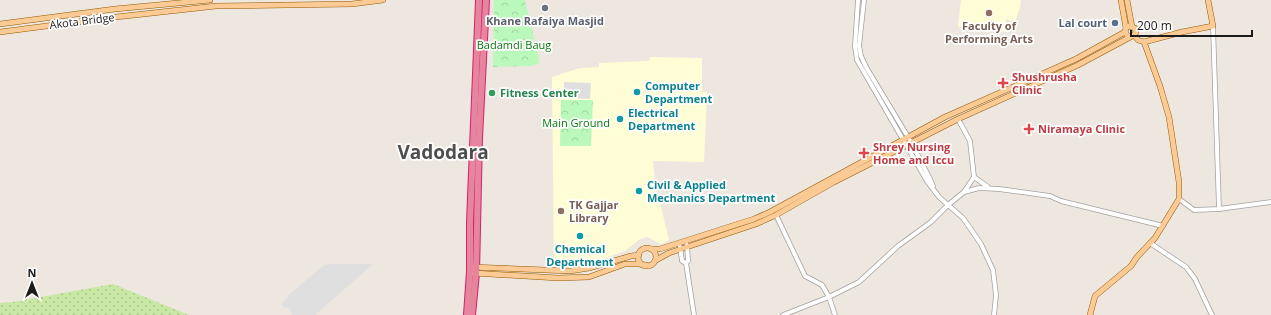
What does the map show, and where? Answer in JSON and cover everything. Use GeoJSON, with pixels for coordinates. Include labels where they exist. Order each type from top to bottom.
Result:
{"type":"FeatureCollection","features":[{"type":"Feature","properties":{"kind":"highway"},"geometry":{"type":"LineString","coordinates":[[467,315],[473,270],[470,222],[480,0]]}},
{"type":"Feature","properties":{"kind":"highway"},"geometry":{"type":"LineString","coordinates":[[472,315],[486,0]]}},
{"type":"Feature","properties":{"kind":"main road"},"geometry":{"type":"LineString","coordinates":[[0,24],[115,9],[210,0]]}},
{"type":"Feature","properties":{"kind":"main road","name":"Akota Bridge"},"geometry":{"type":"LineString","coordinates":[[0,32],[216,6],[352,4],[383,0]]}},
{"type":"Feature","properties":{"kind":"main road"},"geometry":{"type":"LineString","coordinates":[[1121,0],[1128,36],[1133,36],[1144,42],[1213,26],[1208,0]]}},
{"type":"Feature","properties":{"kind":"main road"},"geometry":{"type":"LineString","coordinates":[[473,270],[570,271],[589,268],[639,255],[644,249],[660,249],[754,219],[907,141],[1078,65],[1133,36],[1136,30],[1132,26],[1127,0]]}},
{"type":"Feature","properties":{"kind":"main road"},"geometry":{"type":"LineString","coordinates":[[473,270],[558,278],[589,277],[625,264],[653,264],[656,260],[669,252],[756,224],[776,215],[907,141],[948,116],[1076,59],[1126,30],[1129,26],[1132,26]]}},
{"type":"Feature","properties":{"kind":"main road"},"geometry":{"type":"LineString","coordinates":[[1090,315],[1096,296],[1131,266],[1155,238],[1179,199],[1179,182],[1168,117],[1160,86],[1144,42]]}},
{"type":"Feature","properties":{"kind":"main road"},"geometry":{"type":"LineString","coordinates":[[959,111],[960,118]]}},
{"type":"Feature","properties":{"kind":"main road"},"geometry":{"type":"LineString","coordinates":[[948,116],[951,122]]}},
{"type":"Feature","properties":{"kind":"main road"},"geometry":{"type":"LineString","coordinates":[[652,249],[656,255],[656,260]]}},
{"type":"Feature","properties":{"kind":"main road"},"geometry":{"type":"LineString","coordinates":[[639,255],[641,263],[646,265]]}},
{"type":"Feature","properties":{"kind":"street"},"geometry":{"type":"LineString","coordinates":[[858,0],[855,46],[857,60],[930,179],[939,197],[963,218],[981,244],[993,270],[996,295],[994,315]]}},
{"type":"Feature","properties":{"kind":"street"},"geometry":{"type":"LineString","coordinates":[[864,0],[859,41],[861,56],[907,141]]}},
{"type":"Feature","properties":{"kind":"street"},"geometry":{"type":"LineString","coordinates":[[1213,26],[1219,209]]}},
{"type":"Feature","properties":{"kind":"street"},"geometry":{"type":"LineString","coordinates":[[783,315],[829,297],[859,282],[898,246],[931,222],[964,192],[974,177],[970,141],[960,118]]}},
{"type":"Feature","properties":{"kind":"street"},"geometry":{"type":"LineString","coordinates":[[974,177],[990,188]]}},
{"type":"Feature","properties":{"kind":"street"},"geometry":{"type":"LineString","coordinates":[[964,192],[979,188],[990,188],[1050,196],[1061,201],[1163,226]]}},
{"type":"Feature","properties":{"kind":"street"},"geometry":{"type":"LineString","coordinates":[[1179,199],[1194,210],[1219,209],[1271,202]]}},
{"type":"Feature","properties":{"kind":"street"},"geometry":{"type":"LineString","coordinates":[[776,215],[805,276],[822,285],[829,297],[835,315]]}},
{"type":"Feature","properties":{"kind":"street"},"geometry":{"type":"LineString","coordinates":[[686,240],[688,261],[686,263],[694,315]]}},
{"type":"Feature","properties":{"kind":"street"},"geometry":{"type":"LineString","coordinates":[[679,242],[682,261],[686,263]]}},
{"type":"Feature","properties":{"kind":"street"},"geometry":{"type":"LineString","coordinates":[[1150,243],[1186,267],[1195,279],[1212,315]]}},
{"type":"Feature","properties":{"kind":"shaded area","name":"Faculty of Performing Arts"},"geometry":{"type":"Polygon","coordinates":[[[961,0],[1021,0],[1014,22],[1006,19],[1007,32],[958,27],[961,0]]]}},
{"type":"Feature","properties":{"kind":"shaded area"},"geometry":{"type":"Polygon","coordinates":[[[650,57],[702,58],[702,92],[707,92],[704,162],[653,161],[655,181],[669,240],[661,244],[647,237],[640,239],[625,251],[589,264],[554,267],[552,77],[580,68],[599,67],[599,63],[649,61],[650,57]]]}},
{"type":"Feature","properties":{"kind":"shaded area"},"geometry":{"type":"Polygon","coordinates":[[[564,82],[591,83],[590,99],[564,98],[564,82]]]}},
{"type":"Feature","properties":{"kind":"shaded area"},"geometry":{"type":"Polygon","coordinates":[[[373,264],[315,315],[292,315],[289,308],[281,305],[290,294],[324,265],[373,264]]]}},
{"type":"Feature","properties":{"kind":"green space","name":"Badamdi Baug"},"geometry":{"type":"Polygon","coordinates":[[[494,0],[525,0],[540,63],[530,66],[493,67],[494,0]]]}},
{"type":"Feature","properties":{"kind":"green space","name":"Main Ground"},"geometry":{"type":"Polygon","coordinates":[[[561,100],[593,100],[591,146],[560,146],[561,100]]]}},
{"type":"Feature","properties":{"kind":"green space"},"geometry":{"type":"Polygon","coordinates":[[[113,284],[189,315],[0,315],[0,303],[113,284]]]}},
{"type":"Feature","properties":{"kind":"place","name":"Khane Rafaiya Masjid"},"geometry":{"type":"Point","coordinates":[545,8]}},
{"type":"Feature","properties":{"kind":"place","name":"Faculty of Performing Arts"},"geometry":{"type":"Point","coordinates":[989,13]}},
{"type":"Feature","properties":{"kind":"place","name":"Lal court"},"geometry":{"type":"Point","coordinates":[1115,23]}},
{"type":"Feature","properties":{"kind":"place","name":"Shushrusha Clinic"},"geometry":{"type":"Point","coordinates":[1003,83]}},
{"type":"Feature","properties":{"kind":"place","name":"Computer Department"},"geometry":{"type":"Point","coordinates":[637,92]}},
{"type":"Feature","properties":{"kind":"place","name":"Fitness Center"},"geometry":{"type":"Point","coordinates":[492,93]}},
{"type":"Feature","properties":{"kind":"place","name":"Electrical Department"},"geometry":{"type":"Point","coordinates":[620,119]}},
{"type":"Feature","properties":{"kind":"place","name":"Niramaya Clinic"},"geometry":{"type":"Point","coordinates":[1029,129]}},
{"type":"Feature","properties":{"kind":"place","name":"Shrey Nursing Home and Iccu"},"geometry":{"type":"Point","coordinates":[864,153]}},
{"type":"Feature","properties":{"kind":"place","name":"Civil & Applied Mechanics Department"},"geometry":{"type":"Point","coordinates":[639,191]}},
{"type":"Feature","properties":{"kind":"place","name":"TK Gajjar Library"},"geometry":{"type":"Point","coordinates":[561,211]}},
{"type":"Feature","properties":{"kind":"place","name":"Chemical Department"},"geometry":{"type":"Point","coordinates":[580,236]}},
{"type":"Feature","properties":{"kind":"district","name":"Vadodara"},"geometry":{"type":"Point","coordinates":[443,152]}}]}
